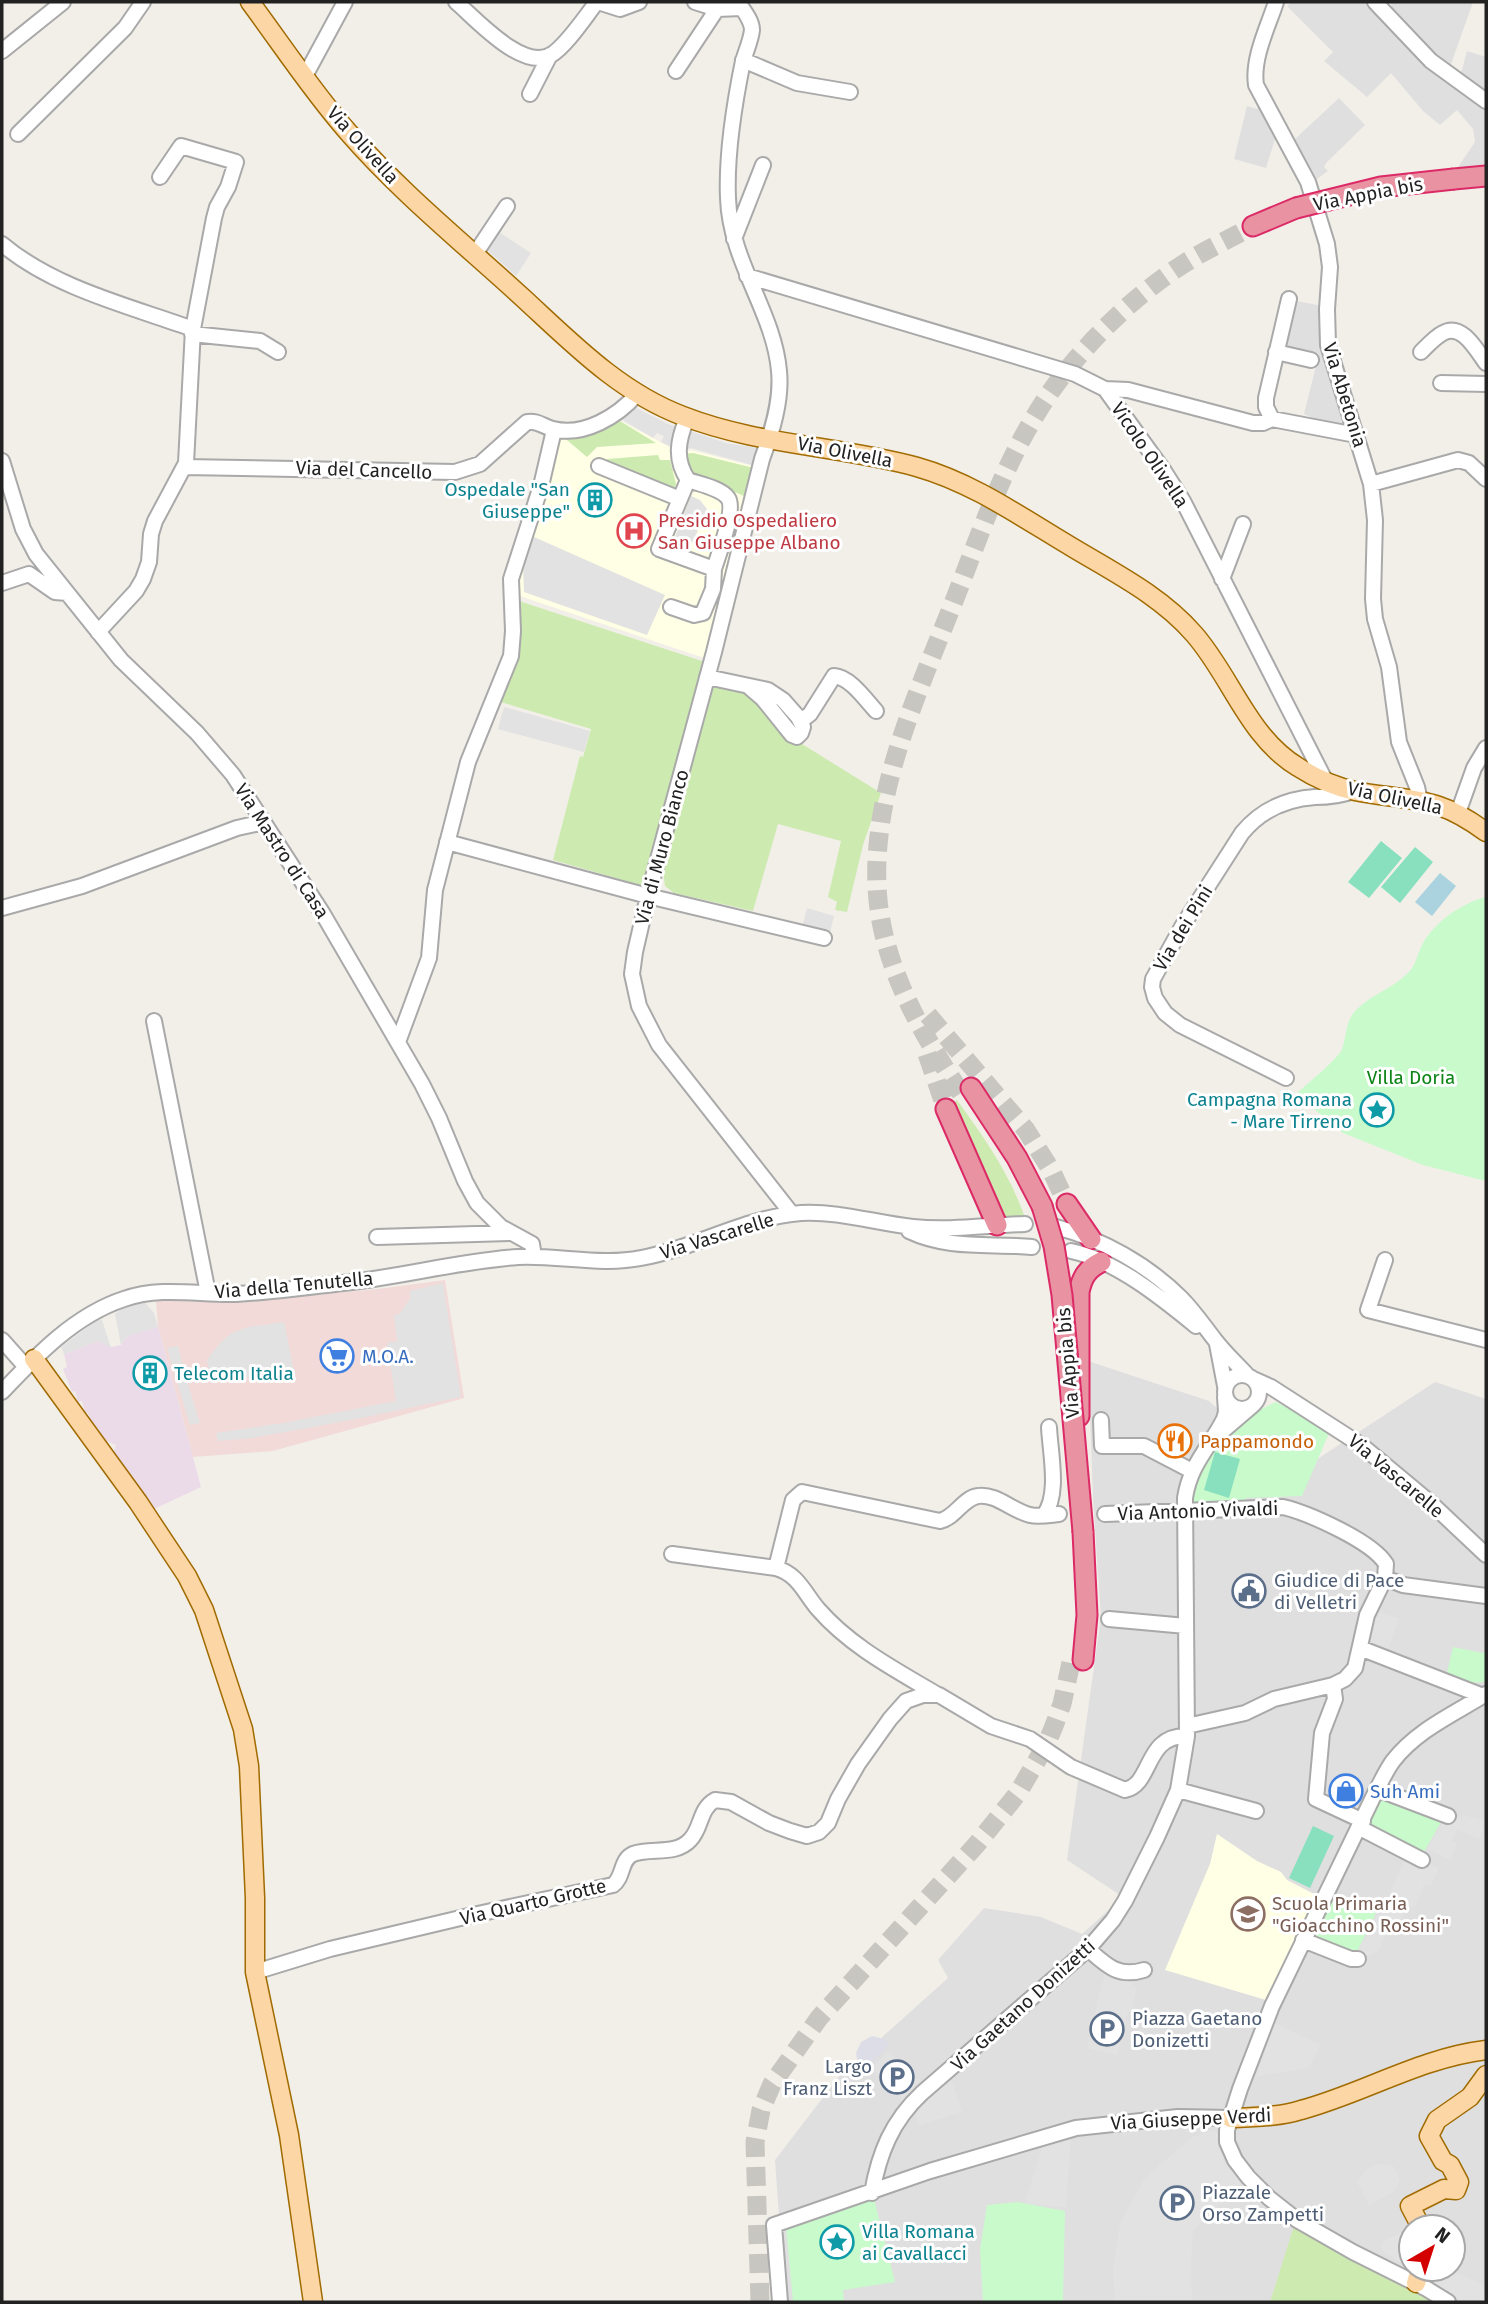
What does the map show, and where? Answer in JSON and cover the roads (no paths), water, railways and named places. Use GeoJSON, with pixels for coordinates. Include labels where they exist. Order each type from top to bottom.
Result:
{"type":"FeatureCollection","features":[{"type":"Feature","properties":{"kind":"highway","name":"Via Appia bis"},"geometry":{"type":"LineString","coordinates":[[1454,185],[1486,176]]}},
{"type":"Feature","properties":{"kind":"highway","name":"Via Appia bis"},"geometry":{"type":"LineString","coordinates":[[1256,232],[1298,214],[1381,187],[1454,185],[1486,188]]}},
{"type":"Feature","properties":{"kind":"highway","name":"Via Appia bis"},"geometry":{"type":"LineString","coordinates":[[966,1090],[1010,1167],[1033,1214],[1054,1246],[1062,1295],[1077,1459],[1078,1659]]}},
{"type":"Feature","properties":{"kind":"highway"},"geometry":{"type":"LineString","coordinates":[[946,1109],[997,1225]]}},
{"type":"Feature","properties":{"kind":"highway"},"geometry":{"type":"LineString","coordinates":[[1068,1204],[1091,1239]]}},
{"type":"Feature","properties":{"kind":"highway","name":"Via Appia bis"},"geometry":{"type":"LineString","coordinates":[[1033,1214],[1051,1303],[1078,1532]]}},
{"type":"Feature","properties":{"kind":"highway"},"geometry":{"type":"LineString","coordinates":[[1077,1459],[1080,1398],[1079,1292],[1082,1281],[1091,1268],[1101,1262]]}},
{"type":"Feature","properties":{"kind":"main road","name":"Via Olivella"},"geometry":{"type":"LineString","coordinates":[[250,2],[333,114],[376,162],[571,343],[637,394],[687,418],[770,438],[900,463],[952,479],[993,500],[1128,580],[1169,609],[1194,633],[1246,713],[1278,751],[1298,767],[1326,782],[1353,791],[1420,801],[1458,813],[1486,832]]}},
{"type":"Feature","properties":{"kind":"main road"},"geometry":{"type":"LineString","coordinates":[[30,1363],[162,1537],[187,1576],[205,1613],[247,1745],[255,1898],[255,1972],[287,2124],[313,2302]]}},
{"type":"Feature","properties":{"kind":"main road","name":"Via Giuseppe Verdi"},"geometry":{"type":"LineString","coordinates":[[1231,2118],[1267,2116],[1301,2110],[1410,2068],[1468,2052],[1486,2050]]}},
{"type":"Feature","properties":{"kind":"main road"},"geometry":{"type":"LineString","coordinates":[[1414,2213],[1410,2206],[1444,2189],[1456,2190],[1459,2182],[1429,2136],[1437,2120],[1470,2097],[1486,2075]]}},
{"type":"Feature","properties":{"kind":"street"},"geometry":{"type":"LineString","coordinates":[[18,134],[125,28],[142,2]]}},
{"type":"Feature","properties":{"kind":"street"},"geometry":{"type":"LineString","coordinates":[[305,76],[345,2]]}},
{"type":"Feature","properties":{"kind":"street"},"geometry":{"type":"LineString","coordinates":[[456,2],[512,50],[531,57],[550,55]]}},
{"type":"Feature","properties":{"kind":"street"},"geometry":{"type":"LineString","coordinates":[[530,94],[550,55],[597,2],[620,9],[639,2]]}},
{"type":"Feature","properties":{"kind":"street"},"geometry":{"type":"LineString","coordinates":[[695,2],[717,9],[740,5]]}},
{"type":"Feature","properties":{"kind":"street","name":"Via Abetonia"},"geometry":{"type":"LineString","coordinates":[[1276,2],[1254,75],[1256,85],[1303,170],[1313,194],[1329,262],[1328,345],[1371,484],[1375,520],[1375,619],[1388,667],[1399,742],[1418,787],[1420,801]]}},
{"type":"Feature","properties":{"kind":"street"},"geometry":{"type":"LineString","coordinates":[[1375,2],[1431,61],[1486,101]]}},
{"type":"Feature","properties":{"kind":"street"},"geometry":{"type":"LineString","coordinates":[[2,51],[54,4]]}},
{"type":"Feature","properties":{"kind":"street","name":"Via di Muro Bianco"},"geometry":{"type":"LineString","coordinates":[[740,5],[752,26],[743,60],[731,137],[729,213],[734,239],[769,330],[779,366],[780,385],[770,438],[762,459],[648,896],[632,974],[635,995],[663,1052],[792,1214]]}},
{"type":"Feature","properties":{"kind":"street"},"geometry":{"type":"LineString","coordinates":[[676,71],[717,9]]}},
{"type":"Feature","properties":{"kind":"street"},"geometry":{"type":"LineString","coordinates":[[743,60],[797,83],[850,92]]}},
{"type":"Feature","properties":{"kind":"street"},"geometry":{"type":"LineString","coordinates":[[98,632],[136,591],[143,579],[149,562],[155,521],[185,467],[189,443],[193,331],[214,218],[229,187],[236,162],[181,146],[160,177]]}},
{"type":"Feature","properties":{"kind":"street"},"geometry":{"type":"LineString","coordinates":[[734,239],[763,165]]}},
{"type":"Feature","properties":{"kind":"street"},"geometry":{"type":"LineString","coordinates":[[475,254],[507,206]]}},
{"type":"Feature","properties":{"kind":"street"},"geometry":{"type":"LineString","coordinates":[[2,244],[31,265],[59,280],[193,331],[261,341],[278,352]]}},
{"type":"Feature","properties":{"kind":"street","name":"Vicolo Olivella"},"geometry":{"type":"LineString","coordinates":[[747,276],[1075,374],[1105,389],[1174,485],[1326,782]]}},
{"type":"Feature","properties":{"kind":"street"},"geometry":{"type":"LineString","coordinates":[[1272,419],[1266,407],[1266,398],[1289,299]]}},
{"type":"Feature","properties":{"kind":"street"},"geometry":{"type":"LineString","coordinates":[[1421,352],[1444,331],[1454,331],[1465,335],[1486,363]]}},
{"type":"Feature","properties":{"kind":"street"},"geometry":{"type":"LineString","coordinates":[[1276,352],[1311,360]]}},
{"type":"Feature","properties":{"kind":"street"},"geometry":{"type":"LineString","coordinates":[[1441,383],[1486,384]]}},
{"type":"Feature","properties":{"kind":"street"},"geometry":{"type":"LineString","coordinates":[[1105,389],[1128,390],[1254,423],[1272,419],[1356,435]]}},
{"type":"Feature","properties":{"kind":"street","name":"Via del Cancello"},"geometry":{"type":"LineString","coordinates":[[185,467],[455,472],[480,464],[527,422],[536,422],[554,429],[573,430],[594,426],[625,408],[637,394]]}},
{"type":"Feature","properties":{"kind":"street"},"geometry":{"type":"LineString","coordinates":[[671,607],[694,615],[703,613],[713,589],[714,569],[731,503],[721,493],[688,480],[681,467],[679,439],[687,418]]}},
{"type":"Feature","properties":{"kind":"street"},"geometry":{"type":"LineString","coordinates":[[398,1042],[429,958],[435,890],[473,748],[511,656],[511,579],[541,486],[554,429]]}},
{"type":"Feature","properties":{"kind":"street"},"geometry":{"type":"LineString","coordinates":[[1371,484],[1458,460],[1466,461],[1486,479]]}},
{"type":"Feature","properties":{"kind":"street","name":"Via Mastro di Casa"},"geometry":{"type":"LineString","coordinates":[[2,461],[27,537],[41,561],[132,673],[218,756],[323,914],[398,1042],[439,1118],[456,1163],[470,1190],[487,1215],[509,1233],[532,1244],[534,1257]]}},
{"type":"Feature","properties":{"kind":"street"},"geometry":{"type":"LineString","coordinates":[[599,466],[680,499]]}},
{"type":"Feature","properties":{"kind":"street"},"geometry":{"type":"LineString","coordinates":[[688,480],[659,549],[714,569]]}},
{"type":"Feature","properties":{"kind":"street"},"geometry":{"type":"LineString","coordinates":[[1222,579],[1243,524]]}},
{"type":"Feature","properties":{"kind":"street"},"geometry":{"type":"LineString","coordinates":[[2,583],[29,574],[55,592],[67,593]]}},
{"type":"Feature","properties":{"kind":"street"},"geometry":{"type":"LineString","coordinates":[[707,677],[768,690],[783,700],[801,722],[810,714],[834,676],[838,676],[848,681],[876,711]]}},
{"type":"Feature","properties":{"kind":"street"},"geometry":{"type":"LineString","coordinates":[[1458,813],[1476,764],[1486,748]]}},
{"type":"Feature","properties":{"kind":"street","name":"Via dei Pini"},"geometry":{"type":"LineString","coordinates":[[1286,1079],[1201,1038],[1173,1020],[1155,998],[1153,979],[1192,909],[1251,822],[1275,806],[1290,801],[1335,797],[1353,791]]}},
{"type":"Feature","properties":{"kind":"street"},"geometry":{"type":"LineString","coordinates":[[2,908],[82,886],[237,828],[264,822]]}},
{"type":"Feature","properties":{"kind":"street"},"geometry":{"type":"LineString","coordinates":[[447,842],[648,896],[824,938]]}},
{"type":"Feature","properties":{"kind":"street"},"geometry":{"type":"LineString","coordinates":[[154,1021],[208,1293]]}},
{"type":"Feature","properties":{"kind":"street","name":"Via Vascarelle"},"geometry":{"type":"LineString","coordinates":[[534,1257],[611,1261],[638,1259],[664,1254],[738,1227],[792,1214],[839,1214],[924,1228],[997,1225],[1033,1214]]}},
{"type":"Feature","properties":{"kind":"street"},"geometry":{"type":"LineString","coordinates":[[899,1225],[942,1242],[1032,1247]]}},
{"type":"Feature","properties":{"kind":"street","name":"Via Vascarelle"},"geometry":{"type":"LineString","coordinates":[[1056,1227],[1091,1239],[1131,1260],[1169,1287],[1196,1315],[1216,1342],[1251,1377],[1333,1425],[1380,1459],[1486,1555]]}},
{"type":"Feature","properties":{"kind":"street"},"geometry":{"type":"LineString","coordinates":[[377,1237],[509,1233]]}},
{"type":"Feature","properties":{"kind":"street"},"geometry":{"type":"LineString","coordinates":[[1071,1251],[1101,1262],[1152,1291],[1216,1342]]}},
{"type":"Feature","properties":{"kind":"street","name":"Via della Tenutella"},"geometry":{"type":"LineString","coordinates":[[2,1392],[30,1363],[78,1322],[108,1305],[139,1294],[258,1292],[378,1284],[466,1263],[534,1257]]}},
{"type":"Feature","properties":{"kind":"street"},"geometry":{"type":"LineString","coordinates":[[1385,1260],[1368,1310],[1486,1340]]}},
{"type":"Feature","properties":{"kind":"street"},"geometry":{"type":"LineString","coordinates":[[2,1340],[30,1363]]}},
{"type":"Feature","properties":{"kind":"street","name":"Via Vascarelle"},"geometry":{"type":"LineString","coordinates":[[1216,1342],[1225,1392]]}},
{"type":"Feature","properties":{"kind":"street"},"geometry":{"type":"LineString","coordinates":[[1232,1377],[1251,1377],[1259,1387],[1254,1404],[1236,1408],[1225,1392],[1232,1377]]}},
{"type":"Feature","properties":{"kind":"street","name":"Via Gaetano Donizetti"},"geometry":{"type":"LineString","coordinates":[[872,2193],[884,2144],[909,2106],[1088,1949],[1113,1920],[1135,1884],[1178,1790],[1187,1731],[1186,1491],[1192,1471],[1224,1419],[1225,1392]]}},
{"type":"Feature","properties":{"kind":"street","name":"Via Vascarelle"},"geometry":{"type":"LineString","coordinates":[[1254,1404],[1273,1398],[1300,1406]]}},
{"type":"Feature","properties":{"kind":"street","name":"Via Gaetano Donizetti"},"geometry":{"type":"LineString","coordinates":[[1211,1440],[1254,1404]]}},
{"type":"Feature","properties":{"kind":"street"},"geometry":{"type":"LineString","coordinates":[[1101,1420],[1102,1446],[1144,1446],[1192,1471]]}},
{"type":"Feature","properties":{"kind":"street"},"geometry":{"type":"LineString","coordinates":[[776,1568],[793,1500],[802,1492],[940,1521],[950,1517],[970,1499],[978,1496],[991,1498],[1031,1515],[1052,1515],[1049,1427]]}},
{"type":"Feature","properties":{"kind":"street","name":"Via Antonio Vivaldi"},"geometry":{"type":"LineString","coordinates":[[1105,1514],[1270,1506],[1287,1508],[1345,1533],[1374,1550],[1386,1563],[1384,1578]]}},
{"type":"Feature","properties":{"kind":"street"},"geometry":{"type":"LineString","coordinates":[[672,1554],[776,1568],[793,1577],[819,1610],[851,1640],[881,1661],[992,1726],[1030,1739],[1071,1767],[1121,1790],[1129,1790],[1135,1786],[1162,1743],[1172,1737],[1245,1713],[1274,1699],[1333,1685],[1345,1679],[1354,1671],[1370,1606],[1384,1578],[1403,1585],[1486,1596]]}},
{"type":"Feature","properties":{"kind":"street"},"geometry":{"type":"LineString","coordinates":[[1109,1619],[1186,1626]]}},
{"type":"Feature","properties":{"kind":"street"},"geometry":{"type":"LineString","coordinates":[[1360,1648],[1485,1695]]}},
{"type":"Feature","properties":{"kind":"street"},"geometry":{"type":"LineString","coordinates":[[1333,1685],[1335,1699],[1322,1733],[1315,1799],[1422,1860]]}},
{"type":"Feature","properties":{"kind":"street","name":"Via Quarto Grotte"},"geometry":{"type":"LineString","coordinates":[[255,1972],[330,1949],[473,1914],[613,1885],[620,1878],[626,1859],[633,1854],[666,1850],[689,1842],[696,1833],[705,1808],[715,1800],[731,1802],[783,1829],[803,1835],[815,1834],[828,1823],[858,1764],[901,1705],[917,1696],[939,1695]]}},
{"type":"Feature","properties":{"kind":"street"},"geometry":{"type":"LineString","coordinates":[[1397,2267],[1316,2233],[1288,2214],[1248,2177],[1231,2154],[1227,2137],[1231,2118],[1272,2006],[1377,1789],[1394,1761],[1413,1741],[1442,1719],[1485,1695]]}},
{"type":"Feature","properties":{"kind":"street"},"geometry":{"type":"LineString","coordinates":[[1377,1789],[1448,1816]]}},
{"type":"Feature","properties":{"kind":"street"},"geometry":{"type":"LineString","coordinates":[[1178,1790],[1256,1811]]}},
{"type":"Feature","properties":{"kind":"street"},"geometry":{"type":"LineString","coordinates":[[1303,1940],[1351,1959],[1358,1959]]}},
{"type":"Feature","properties":{"kind":"street"},"geometry":{"type":"LineString","coordinates":[[1088,1949],[1119,1972],[1129,1974],[1144,1970]]}},
{"type":"Feature","properties":{"kind":"street","name":"Via Giuseppe Verdi"},"geometry":{"type":"LineString","coordinates":[[780,2302],[774,2225],[930,2171],[1076,2127],[1178,2117],[1231,2118]]}},
{"type":"Feature","properties":{"kind":"street"},"geometry":{"type":"LineString","coordinates":[[1426,2283],[1448,2302]]}},
{"type":"Feature","properties":{"kind":"water"},"geometry":{"type":"Polygon","coordinates":[[[1440,873],[1456,886],[1432,916],[1415,902],[1440,873]]]}},
{"type":"Feature","properties":{"kind":"tunnel"},"geometry":{"type":"LineString","coordinates":[[961,1093],[908,1001],[897,977],[882,926],[877,861],[881,822],[899,745],[990,507],[1016,450],[1048,395],[1095,338],[1141,295],[1175,269],[1253,226]]}},
{"type":"Feature","properties":{"kind":"tunnel"},"geometry":{"type":"LineString","coordinates":[[928,1015],[1026,1130],[1051,1170],[1067,1204]]}},
{"type":"Feature","properties":{"kind":"tunnel"},"geometry":{"type":"LineString","coordinates":[[927,1054],[946,1109]]}},
{"type":"Feature","properties":{"kind":"tunnel"},"geometry":{"type":"LineString","coordinates":[[760,2302],[755,2142],[761,2110],[772,2084],[819,2018],[977,1844],[1018,1793],[1054,1726],[1062,1704],[1072,1658]]}},
{"type":"Feature","properties":{"kind":"place","name":"Ospedale \"San Giuseppe\""},"geometry":{"type":"Point","coordinates":[595,500]}},
{"type":"Feature","properties":{"kind":"place","name":"Presidio Ospedaliero San Giuseppe Albano"},"geometry":{"type":"Point","coordinates":[634,531]}},
{"type":"Feature","properties":{"kind":"place","name":"Campagna Romana - Mare Tirreno"},"geometry":{"type":"Point","coordinates":[1377,1110]}},
{"type":"Feature","properties":{"kind":"place","name":"M.O.A."},"geometry":{"type":"Point","coordinates":[337,1356]}},
{"type":"Feature","properties":{"kind":"place","name":"Telecom Italia"},"geometry":{"type":"Point","coordinates":[150,1373]}},
{"type":"Feature","properties":{"kind":"place","name":"Pappamondo"},"geometry":{"type":"Point","coordinates":[1175,1441]}},
{"type":"Feature","properties":{"kind":"place","name":"Giudice di Pace di Velletri"},"geometry":{"type":"Point","coordinates":[1249,1591]}},
{"type":"Feature","properties":{"kind":"place","name":"Suh Ami"},"geometry":{"type":"Point","coordinates":[1346,1791]}},
{"type":"Feature","properties":{"kind":"place","name":"Scuola Primaria \"Gioacchino Rossini\""},"geometry":{"type":"Point","coordinates":[1248,1914]}},
{"type":"Feature","properties":{"kind":"place","name":"Piazza Gaetano Donizetti"},"geometry":{"type":"Point","coordinates":[1107,2029]}},
{"type":"Feature","properties":{"kind":"place","name":"Largo Franz Liszt"},"geometry":{"type":"Point","coordinates":[897,2077]}},
{"type":"Feature","properties":{"kind":"place","name":"Piazzale Orso Zampetti"},"geometry":{"type":"Point","coordinates":[1177,2203]}},
{"type":"Feature","properties":{"kind":"place","name":"Villa Romana ai Cavallacci"},"geometry":{"type":"Point","coordinates":[837,2242]}},
{"type":"Feature","properties":{"kind":"park label","name":"Villa Doria"},"geometry":{"type":"Point","coordinates":[1411,1077]}}]}
